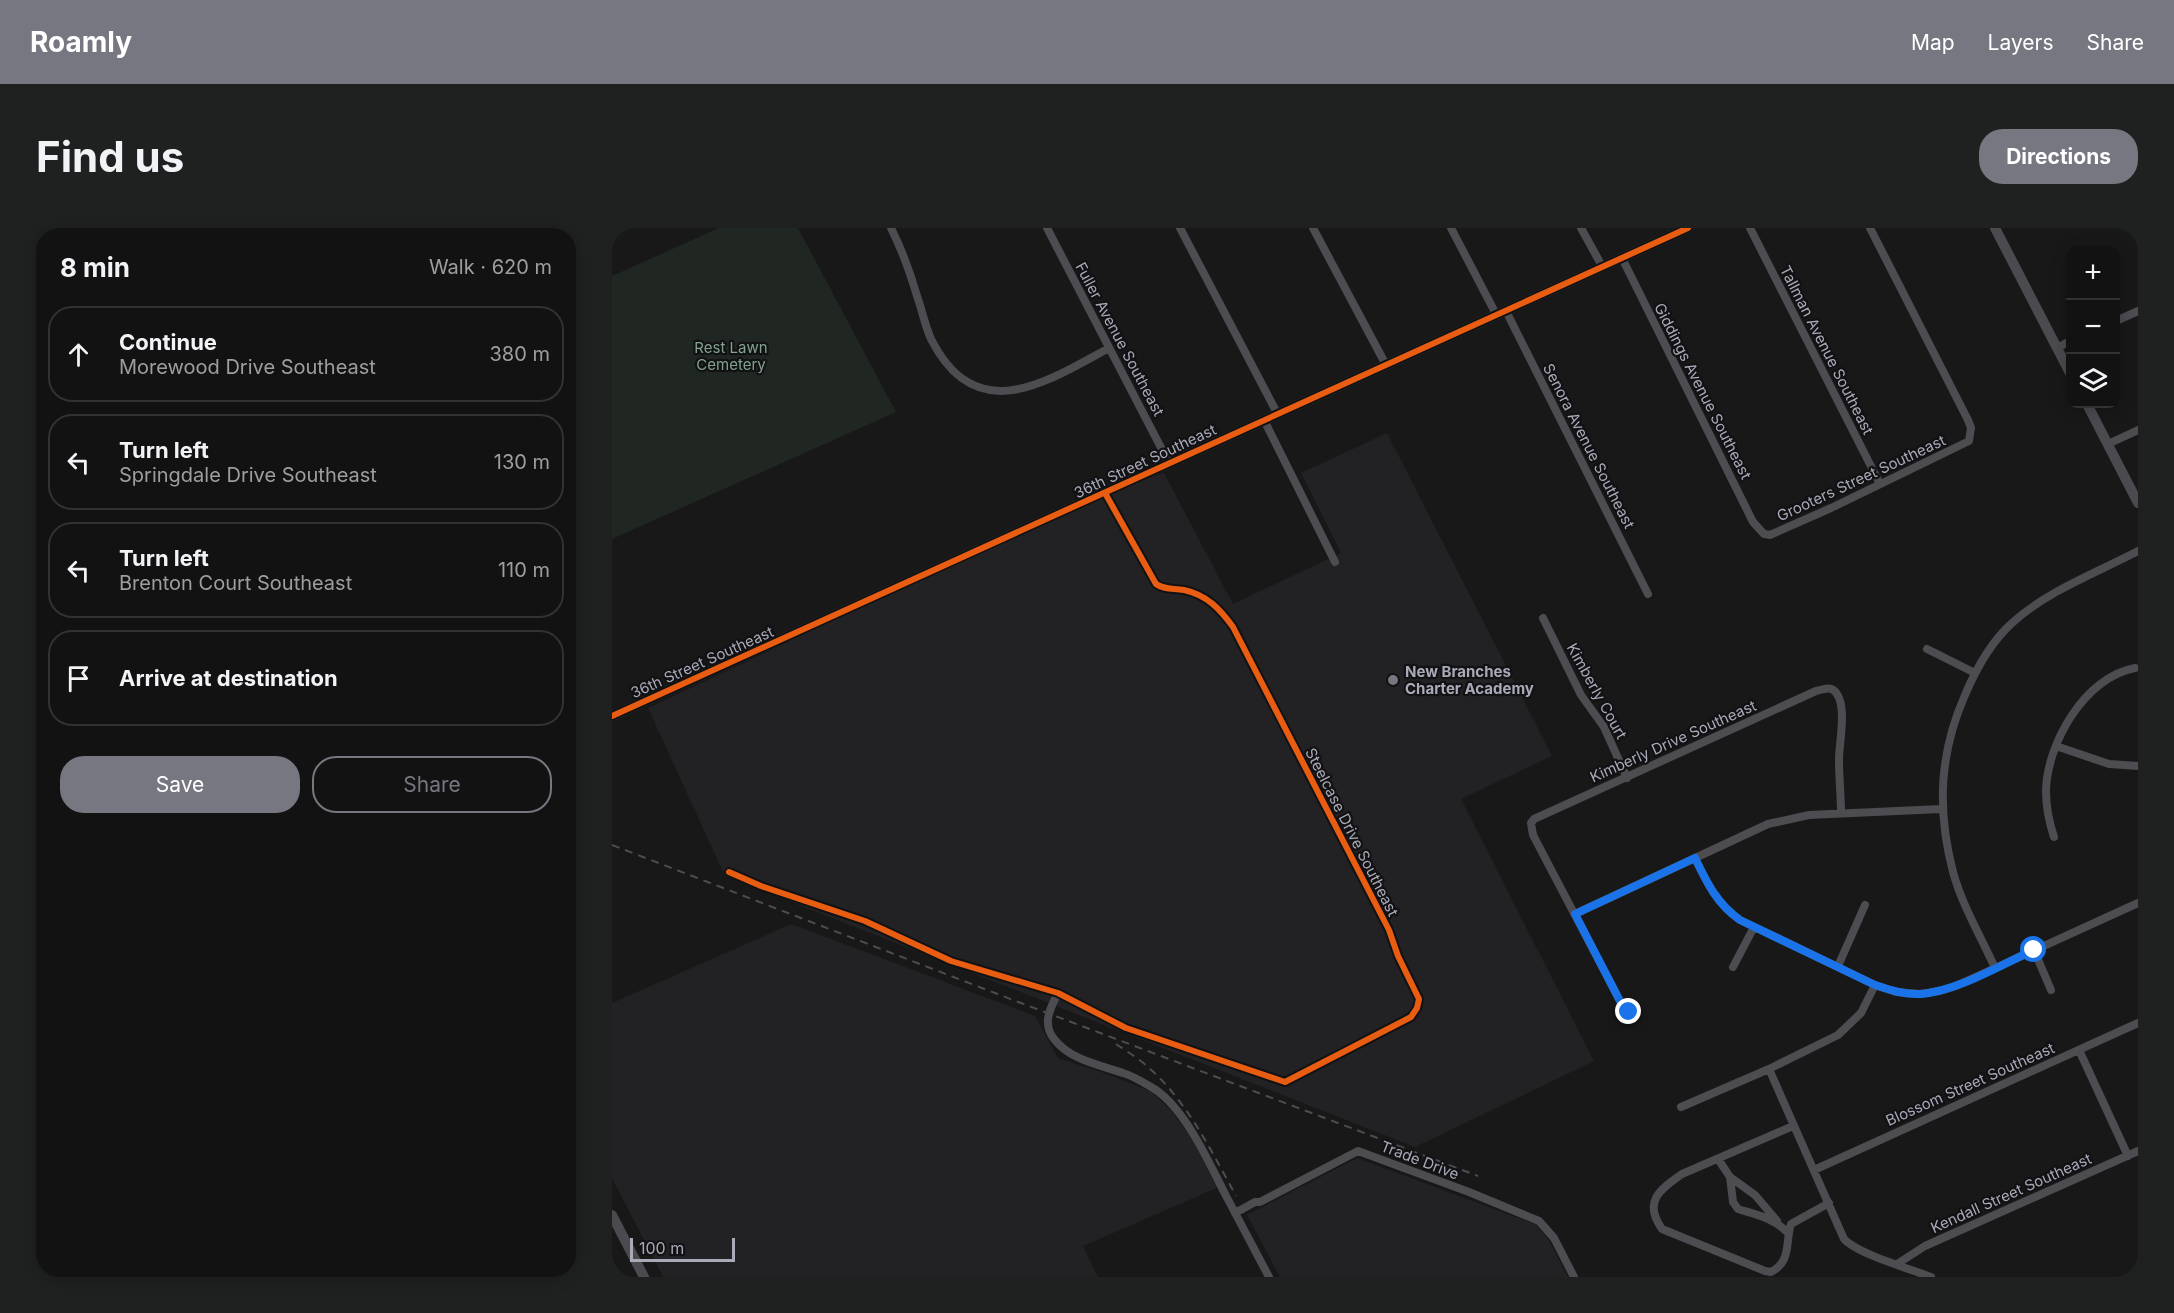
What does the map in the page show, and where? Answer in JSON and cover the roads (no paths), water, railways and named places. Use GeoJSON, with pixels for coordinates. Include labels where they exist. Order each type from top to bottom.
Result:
{"type":"FeatureCollection","features":[{"type":"Feature","properties":{"kind":"street"},"geometry":{"type":"LineString","coordinates":[[891,228],[905,258],[930,338],[949,368],[961,378],[983,388],[1002,391],[1016,390],[1038,385],[1054,378],[1109,348]]}},
{"type":"Feature","properties":{"kind":"street","name":"Fuller Avenue Southeast"},"geometry":{"type":"LineString","coordinates":[[1047,228],[1169,463]]}},
{"type":"Feature","properties":{"kind":"street"},"geometry":{"type":"LineString","coordinates":[[1180,228],[1277,413]]}},
{"type":"Feature","properties":{"kind":"street"},"geometry":{"type":"LineString","coordinates":[[1313,228],[1386,365]]}},
{"type":"Feature","properties":{"kind":"street","name":"Senora Avenue Southeast"},"geometry":{"type":"LineString","coordinates":[[1451,228],[1501,313],[1648,594]]}},
{"type":"Feature","properties":{"kind":"street"},"geometry":{"type":"LineString","coordinates":[[1581,228],[1602,266]]}},
{"type":"Feature","properties":{"kind":"street","name":"36th Street Southeast"},"geometry":{"type":"LineString","coordinates":[[612,716],[1688,228]]}},
{"type":"Feature","properties":{"kind":"street","name":"Tallman Avenue Southeast"},"geometry":{"type":"LineString","coordinates":[[1750,228],[1880,484]]}},
{"type":"Feature","properties":{"kind":"street","name":"Grooters Street Southeast"},"geometry":{"type":"LineString","coordinates":[[1764,534],[1778,533],[1969,441],[1971,428],[1968,420],[1870,228]]}},
{"type":"Feature","properties":{"kind":"street"},"geometry":{"type":"LineString","coordinates":[[1995,228],[2066,365]]}},
{"type":"Feature","properties":{"kind":"street","name":"Giddings Avenue Southeast"},"geometry":{"type":"LineString","coordinates":[[1622,258],[1753,522],[1764,534]]}},
{"type":"Feature","properties":{"kind":"street"},"geometry":{"type":"LineString","coordinates":[[2120,319],[2138,311]]}},
{"type":"Feature","properties":{"kind":"street"},"geometry":{"type":"LineString","coordinates":[[2057,348],[2066,343]]}},
{"type":"Feature","properties":{"kind":"street"},"geometry":{"type":"LineString","coordinates":[[2089,408],[2138,503]]}},
{"type":"Feature","properties":{"kind":"street"},"geometry":{"type":"LineString","coordinates":[[1264,420],[1335,562]]}},
{"type":"Feature","properties":{"kind":"street"},"geometry":{"type":"LineString","coordinates":[[2109,444],[2138,430]]}},
{"type":"Feature","properties":{"kind":"street","name":"Steelcase Drive Southeast"},"geometry":{"type":"LineString","coordinates":[[729,872],[761,886],[865,921],[951,961],[1058,993],[1126,1028],[1286,1082],[1411,1017],[1417,1008],[1419,999],[1398,956],[1389,930],[1233,627],[1223,613],[1206,599],[1184,590],[1160,587],[1156,584],[1105,493]]}},
{"type":"Feature","properties":{"kind":"street"},"geometry":{"type":"LineString","coordinates":[[1995,968],[1953,873],[1941,808],[1944,766],[1960,707],[1975,673],[1993,645],[2010,625],[2048,597],[2138,551]]}},
{"type":"Feature","properties":{"kind":"street","name":"Kimberly Court"},"geometry":{"type":"LineString","coordinates":[[1543,618],[1581,695],[1604,727],[1627,778]]}},
{"type":"Feature","properties":{"kind":"street"},"geometry":{"type":"LineString","coordinates":[[1928,649],[1975,673]]}},
{"type":"Feature","properties":{"kind":"street"},"geometry":{"type":"LineString","coordinates":[[2054,837],[2046,810],[2046,790],[2056,746],[2065,725],[2090,694],[2114,674],[2135,668]]}},
{"type":"Feature","properties":{"kind":"street","name":"Kimberly Drive Southeast"},"geometry":{"type":"LineString","coordinates":[[1575,914],[1533,835],[1531,823],[1539,816],[1816,691],[1828,688],[1838,694],[1842,715],[1839,759],[1841,813]]}},
{"type":"Feature","properties":{"kind":"street"},"geometry":{"type":"LineString","coordinates":[[2056,746],[2109,764],[2138,766]]}},
{"type":"Feature","properties":{"kind":"street"},"geometry":{"type":"LineString","coordinates":[[1629,1012],[1620,1001],[1575,914],[1768,824],[1809,816],[1841,813],[1941,808]]}},
{"type":"Feature","properties":{"kind":"street"},"geometry":{"type":"LineString","coordinates":[[1695,858],[1711,891],[1726,910],[1754,927],[1875,985],[1896,992],[1920,994],[1956,986],[2138,903]]}},
{"type":"Feature","properties":{"kind":"street"},"geometry":{"type":"LineString","coordinates":[[1838,966],[1865,905]]}},
{"type":"Feature","properties":{"kind":"street"},"geometry":{"type":"LineString","coordinates":[[1733,967],[1754,927]]}},
{"type":"Feature","properties":{"kind":"street"},"geometry":{"type":"LineString","coordinates":[[2034,950],[2051,990]]}},
{"type":"Feature","properties":{"kind":"street"},"geometry":{"type":"LineString","coordinates":[[1681,1107],[1838,1035],[1862,1013],[1875,985]]}},
{"type":"Feature","properties":{"kind":"street"},"geometry":{"type":"LineString","coordinates":[[1058,993],[1048,1013],[1048,1030],[1054,1040],[1066,1051],[1097,1065],[1126,1073],[1157,1091],[1183,1118],[1269,1277]]}},
{"type":"Feature","properties":{"kind":"street","name":"Blossom Street Southeast"},"geometry":{"type":"LineString","coordinates":[[1814,1170],[2138,1023]]}},
{"type":"Feature","properties":{"kind":"street"},"geometry":{"type":"LineString","coordinates":[[2079,1050],[2128,1156]]}},
{"type":"Feature","properties":{"kind":"street"},"geometry":{"type":"LineString","coordinates":[[1768,1069],[1844,1239],[1849,1245],[1931,1277]]}},
{"type":"Feature","properties":{"kind":"street"},"geometry":{"type":"LineString","coordinates":[[1793,1126],[1682,1174],[1665,1185],[1657,1195],[1653,1207],[1656,1220],[1662,1229],[1771,1272],[1783,1263],[1788,1252],[1788,1233],[1791,1224],[1829,1203]]}},
{"type":"Feature","properties":{"kind":"street","name":"Trade Drive"},"geometry":{"type":"LineString","coordinates":[[1235,1213],[1358,1151],[1539,1221],[1554,1238],[1574,1277]]}},
{"type":"Feature","properties":{"kind":"street","name":"Kendall Street Southeast"},"geometry":{"type":"LineString","coordinates":[[1897,1264],[1925,1246],[2138,1151]]}},
{"type":"Feature","properties":{"kind":"street"},"geometry":{"type":"LineString","coordinates":[[1718,1159],[1730,1177],[1755,1195],[1788,1233]]}},
{"type":"Feature","properties":{"kind":"street"},"geometry":{"type":"LineString","coordinates":[[1730,1177],[1733,1202],[1738,1209],[1779,1224]]}},
{"type":"Feature","properties":{"kind":"street"},"geometry":{"type":"LineString","coordinates":[[612,1215],[615,1228],[644,1277]]}},
{"type":"Feature","properties":{"kind":"railway"},"geometry":{"type":"LineString","coordinates":[[612,845],[1478,1176]]}},
{"type":"Feature","properties":{"kind":"railway"},"geometry":{"type":"LineString","coordinates":[[1116,1044],[1147,1066],[1186,1110],[1236,1196]]}},
{"type":"Feature","properties":{"kind":"place","name":"New Branches Charter Academy"},"geometry":{"type":"Point","coordinates":[1393,680]}},
{"type":"Feature","properties":{"kind":"park label","name":"Rest Lawn Cemetery"},"geometry":{"type":"Point","coordinates":[731,356]}}]}
